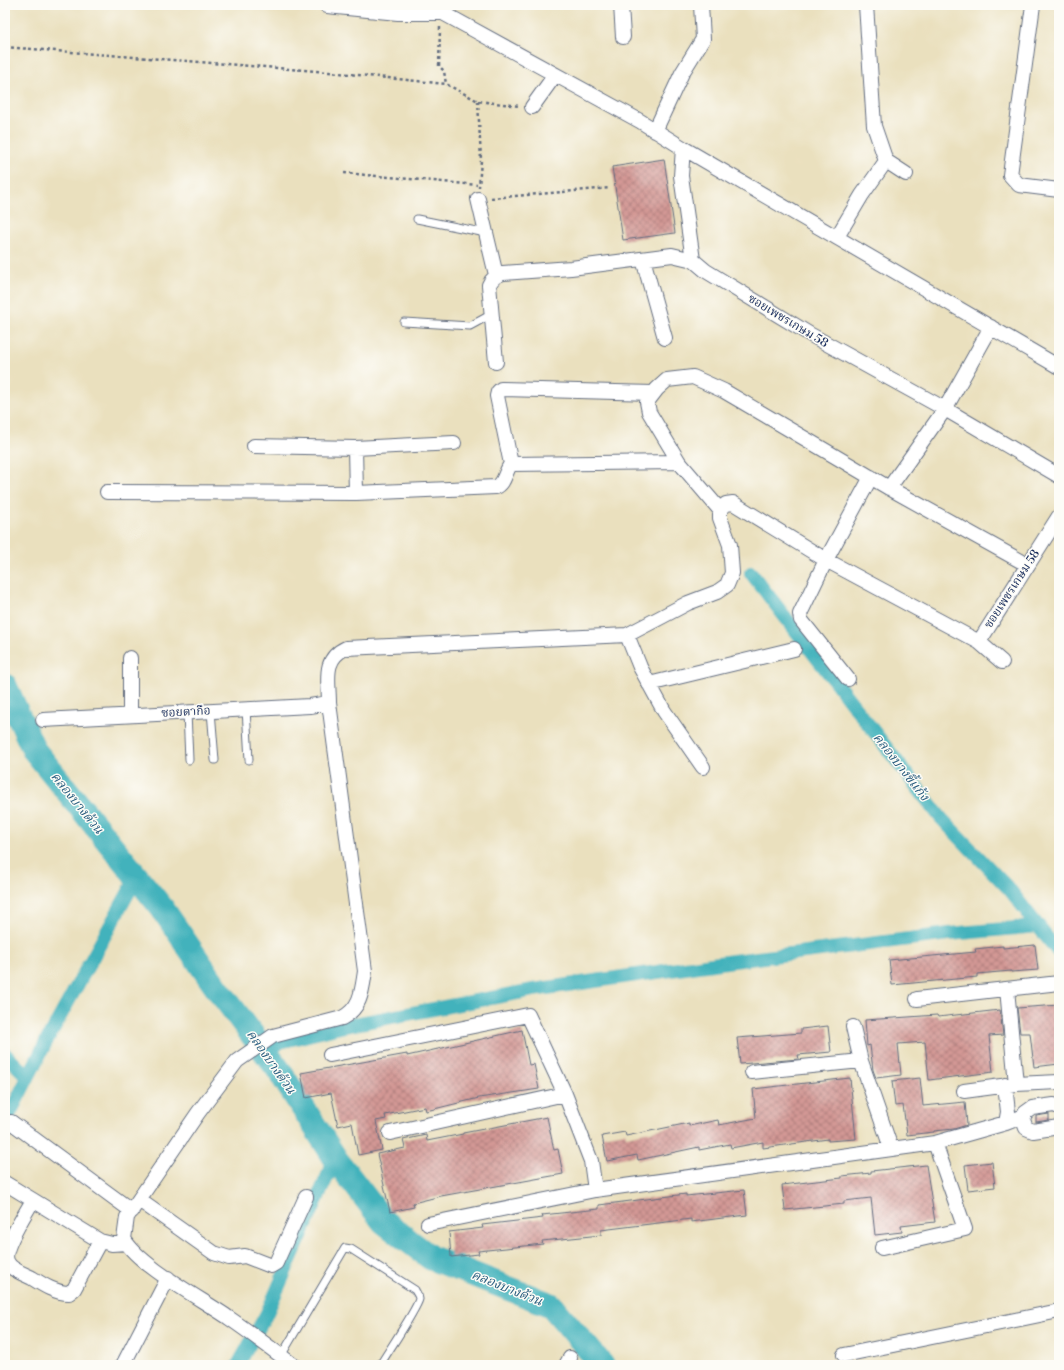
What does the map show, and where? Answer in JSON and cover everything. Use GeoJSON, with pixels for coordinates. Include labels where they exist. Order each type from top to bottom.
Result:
{"type":"FeatureCollection","features":[{"type":"Feature","properties":{"kind":"street"},"geometry":{"type":"LineString","coordinates":[[621,5],[623,37]]}},
{"type":"Feature","properties":{"kind":"street"},"geometry":{"type":"LineString","coordinates":[[655,131],[682,73],[703,39],[701,5]]}},
{"type":"Feature","properties":{"kind":"street"},"geometry":{"type":"LineString","coordinates":[[866,5],[874,126],[886,162],[906,174]]}},
{"type":"Feature","properties":{"kind":"street"},"geometry":{"type":"LineString","coordinates":[[1033,5],[1010,175],[1019,184],[1059,190]]}},
{"type":"Feature","properties":{"kind":"street"},"geometry":{"type":"LineString","coordinates":[[327,6],[398,13],[442,9],[655,131],[1059,367]]}},
{"type":"Feature","properties":{"kind":"street"},"geometry":{"type":"LineString","coordinates":[[532,107],[555,75]]}},
{"type":"Feature","properties":{"kind":"street"},"geometry":{"type":"LineString","coordinates":[[683,148],[681,176],[693,260]]}},
{"type":"Feature","properties":{"kind":"street"},"geometry":{"type":"LineString","coordinates":[[837,237],[862,196],[886,162]]}},
{"type":"Feature","properties":{"kind":"street"},"geometry":{"type":"LineString","coordinates":[[479,192],[486,233],[496,275],[491,280],[489,285],[496,362]]}},
{"type":"Feature","properties":{"kind":"street","name":"ซอยเพชรเกษม 58"},"geometry":{"type":"LineString","coordinates":[[496,275],[503,273],[571,268],[672,255],[693,260],[706,271],[811,335],[945,409],[1059,476]]}},
{"type":"Feature","properties":{"kind":"street"},"geometry":{"type":"LineString","coordinates":[[643,258],[665,338]]}},
{"type":"Feature","properties":{"kind":"street"},"geometry":{"type":"LineString","coordinates":[[889,488],[945,409],[991,327]]}},
{"type":"Feature","properties":{"kind":"street"},"geometry":{"type":"LineString","coordinates":[[293,1365],[229,1318],[168,1278],[134,1252],[126,1244],[124,1232],[127,1217],[198,1113],[237,1061],[274,1036],[342,1018],[351,1013],[358,1004],[362,992],[365,971],[329,703],[329,664],[336,653],[346,648],[627,635],[688,603],[717,592],[727,585],[732,573],[730,545],[720,518],[720,510],[679,462],[649,412],[647,402],[653,393],[667,380],[693,377],[724,391],[889,488],[1028,565]]}},
{"type":"Feature","properties":{"kind":"street"},"geometry":{"type":"LineString","coordinates":[[511,464],[497,396],[501,389],[653,393]]}},
{"type":"Feature","properties":{"kind":"street"},"geometry":{"type":"LineString","coordinates":[[254,446],[355,448],[454,443]]}},
{"type":"Feature","properties":{"kind":"street"},"geometry":{"type":"LineString","coordinates":[[355,448],[356,493]]}},
{"type":"Feature","properties":{"kind":"street"},"geometry":{"type":"LineString","coordinates":[[107,492],[356,493],[496,487],[502,482],[507,468],[511,464],[679,462]]}},
{"type":"Feature","properties":{"kind":"street"},"geometry":{"type":"LineString","coordinates":[[848,679],[802,620],[800,614],[826,560],[871,477]]}},
{"type":"Feature","properties":{"kind":"street"},"geometry":{"type":"LineString","coordinates":[[720,510],[726,504],[733,503],[826,560],[979,642],[1002,662]]}},
{"type":"Feature","properties":{"kind":"street","name":"ซอยเพชรเกษม 58"},"geometry":{"type":"LineString","coordinates":[[979,642],[1059,516]]}},
{"type":"Feature","properties":{"kind":"street"},"geometry":{"type":"LineString","coordinates":[[627,635],[649,684],[664,711],[703,767]]}},
{"type":"Feature","properties":{"kind":"street"},"geometry":{"type":"LineString","coordinates":[[649,684],[794,649]]}},
{"type":"Feature","properties":{"kind":"street"},"geometry":{"type":"LineString","coordinates":[[130,658],[130,714]]}},
{"type":"Feature","properties":{"kind":"street","name":"ซอยตากือ"},"geometry":{"type":"LineString","coordinates":[[43,720],[130,714],[310,706],[329,703]]}},
{"type":"Feature","properties":{"kind":"street"},"geometry":{"type":"LineString","coordinates":[[917,999],[1059,983]]}},
{"type":"Feature","properties":{"kind":"street"},"geometry":{"type":"LineString","coordinates":[[1007,989],[1011,1084],[1008,1112],[1017,1122],[1029,1130],[1037,1131],[1059,1127]]}},
{"type":"Feature","properties":{"kind":"street"},"geometry":{"type":"LineString","coordinates":[[330,1055],[528,1015],[565,1094],[591,1161],[595,1190]]}},
{"type":"Feature","properties":{"kind":"street"},"geometry":{"type":"LineString","coordinates":[[853,1027],[861,1061],[891,1148]]}},
{"type":"Feature","properties":{"kind":"street"},"geometry":{"type":"LineString","coordinates":[[752,1072],[861,1061]]}},
{"type":"Feature","properties":{"kind":"street"},"geometry":{"type":"LineString","coordinates":[[964,1091],[1011,1084],[1059,1082]]}},
{"type":"Feature","properties":{"kind":"street"},"geometry":{"type":"LineString","coordinates":[[390,1133],[565,1094]]}},
{"type":"Feature","properties":{"kind":"street"},"geometry":{"type":"LineString","coordinates":[[428,1224],[595,1190],[935,1143],[1017,1122],[1032,1108],[1054,1105],[1059,1107]]}},
{"type":"Feature","properties":{"kind":"street"},"geometry":{"type":"LineString","coordinates":[[11,1122],[135,1206],[214,1253],[229,1258],[245,1256],[271,1266],[276,1263],[306,1197]]}},
{"type":"Feature","properties":{"kind":"street"},"geometry":{"type":"LineString","coordinates":[[882,1248],[965,1229],[935,1143]]}},
{"type":"Feature","properties":{"kind":"street"},"geometry":{"type":"LineString","coordinates":[[5,1183],[100,1241],[112,1244],[126,1244]]}},
{"type":"Feature","properties":{"kind":"street"},"geometry":{"type":"LineString","coordinates":[[33,1200],[9,1245],[6,1257],[7,1262],[12,1267],[46,1286],[64,1293],[69,1293],[74,1289],[100,1241]]}},
{"type":"Feature","properties":{"kind":"street"},"geometry":{"type":"LineString","coordinates":[[123,1365],[168,1278]]}},
{"type":"Feature","properties":{"kind":"street"},"geometry":{"type":"LineString","coordinates":[[844,1355],[1059,1311]]}},
{"type":"Feature","properties":{"kind":"lane"},"geometry":{"type":"LineString","coordinates":[[417,219],[486,233]]}},
{"type":"Feature","properties":{"kind":"lane"},"geometry":{"type":"LineString","coordinates":[[404,322],[470,326],[492,314]]}},
{"type":"Feature","properties":{"kind":"lane"},"geometry":{"type":"LineString","coordinates":[[246,709],[249,760]]}},
{"type":"Feature","properties":{"kind":"lane"},"geometry":{"type":"LineString","coordinates":[[211,710],[215,760]]}},
{"type":"Feature","properties":{"kind":"lane"},"geometry":{"type":"LineString","coordinates":[[187,712],[189,760]]}},
{"type":"Feature","properties":{"kind":"lane"},"geometry":{"type":"LineString","coordinates":[[281,1356],[345,1248],[351,1249],[415,1290],[418,1295],[419,1299],[380,1365]]}},
{"type":"Feature","properties":{"kind":"path"},"geometry":{"type":"LineString","coordinates":[[442,9],[439,34],[439,66],[444,71],[446,84]]}},
{"type":"Feature","properties":{"kind":"path"},"geometry":{"type":"LineString","coordinates":[[5,46],[329,72],[446,84],[478,101],[532,107]]}},
{"type":"Feature","properties":{"kind":"path"},"geometry":{"type":"LineString","coordinates":[[478,101],[480,160],[479,192]]}},
{"type":"Feature","properties":{"kind":"path"},"geometry":{"type":"LineString","coordinates":[[344,173],[479,192],[610,188]]}},
{"type":"Feature","properties":{"kind":"building"},"geometry":{"type":"Polygon","coordinates":[[[664,159],[675,233],[623,240],[612,167],[664,159]]]}},
{"type":"Feature","properties":{"kind":"building"},"geometry":{"type":"Polygon","coordinates":[[[1035,945],[1038,970],[977,974],[977,977],[892,985],[889,960],[976,952],[975,949],[1003,946],[1003,948],[1035,945]]]}},
{"type":"Feature","properties":{"kind":"building"},"geometry":{"type":"Polygon","coordinates":[[[1059,1005],[1059,1030],[1057,1030],[1059,1064],[1034,1067],[1030,1033],[1020,1033],[1017,1008],[1059,1005]]]}},
{"type":"Feature","properties":{"kind":"building"},"geometry":{"type":"Polygon","coordinates":[[[1000,1010],[1003,1035],[989,1036],[993,1072],[929,1080],[925,1042],[898,1044],[901,1075],[876,1078],[873,1070],[870,1045],[867,1046],[865,1020],[937,1015],[938,1017],[1000,1010]]]}},
{"type":"Feature","properties":{"kind":"building"},"geometry":{"type":"Polygon","coordinates":[[[828,1026],[831,1052],[798,1055],[799,1059],[740,1064],[737,1038],[801,1033],[801,1029],[828,1026]]]}},
{"type":"Feature","properties":{"kind":"building"},"geometry":{"type":"Polygon","coordinates":[[[522,1030],[529,1065],[534,1064],[539,1089],[479,1098],[426,1111],[425,1107],[385,1115],[386,1119],[376,1121],[382,1150],[358,1155],[352,1123],[338,1126],[331,1093],[306,1098],[301,1073],[407,1054],[407,1056],[522,1030]]]}},
{"type":"Feature","properties":{"kind":"building"},"geometry":{"type":"Polygon","coordinates":[[[850,1078],[856,1139],[828,1141],[828,1139],[763,1148],[763,1142],[731,1148],[730,1144],[699,1150],[699,1147],[638,1160],[637,1155],[607,1161],[602,1136],[625,1132],[626,1136],[689,1123],[689,1126],[718,1120],[719,1125],[756,1118],[753,1089],[850,1078]]]}},
{"type":"Feature","properties":{"kind":"building"},"geometry":{"type":"Polygon","coordinates":[[[920,1078],[923,1106],[965,1102],[967,1125],[954,1129],[907,1135],[903,1105],[895,1106],[892,1081],[920,1078]]]}},
{"type":"Feature","properties":{"kind":"building"},"geometry":{"type":"Polygon","coordinates":[[[1049,1114],[1049,1120],[1036,1122],[1036,1116],[1049,1114]]]}},
{"type":"Feature","properties":{"kind":"building"},"geometry":{"type":"Polygon","coordinates":[[[547,1117],[554,1150],[558,1149],[563,1174],[441,1196],[413,1203],[414,1207],[390,1212],[377,1154],[405,1148],[403,1140],[426,1135],[427,1141],[547,1117]]]}},
{"type":"Feature","properties":{"kind":"building"},"geometry":{"type":"Polygon","coordinates":[[[992,1162],[995,1187],[968,1190],[965,1165],[992,1162]]]}},
{"type":"Feature","properties":{"kind":"building"},"geometry":{"type":"Polygon","coordinates":[[[926,1165],[935,1222],[901,1226],[902,1232],[875,1235],[871,1198],[844,1201],[844,1204],[785,1210],[782,1185],[842,1178],[842,1176],[871,1173],[871,1171],[926,1165]]]}},
{"type":"Feature","properties":{"kind":"building"},"geometry":{"type":"Polygon","coordinates":[[[744,1190],[747,1215],[691,1222],[691,1219],[601,1230],[601,1235],[542,1241],[543,1244],[478,1251],[479,1254],[451,1257],[449,1232],[483,1228],[482,1225],[543,1218],[542,1215],[599,1209],[599,1205],[686,1194],[686,1196],[744,1190]]]}},
{"type":"Feature","properties":{"kind":"waterway","name":"คลองบางขี้แก้ง"},"geometry":{"type":"LineString","coordinates":[[751,573],[941,818],[1010,890],[1059,953]]}},
{"type":"Feature","properties":{"kind":"waterway","name":"คลองบางด้วน"},"geometry":{"type":"LineString","coordinates":[[5,686],[34,750],[162,908],[214,984],[278,1069],[337,1161],[384,1222],[431,1258],[551,1305],[602,1365]]}},
{"type":"Feature","properties":{"kind":"waterway"},"geometry":{"type":"LineString","coordinates":[[5,1123],[46,1042],[137,877]]}},
{"type":"Feature","properties":{"kind":"waterway"},"geometry":{"type":"LineString","coordinates":[[266,1054],[280,1042],[344,1026],[533,990],[733,961],[949,934],[1039,926]]}},
{"type":"Feature","properties":{"kind":"waterway"},"geometry":{"type":"LineString","coordinates":[[5,1054],[28,1077]]}},
{"type":"Feature","properties":{"kind":"waterway"},"geometry":{"type":"LineString","coordinates":[[238,1365],[266,1315],[335,1159]]}}]}
